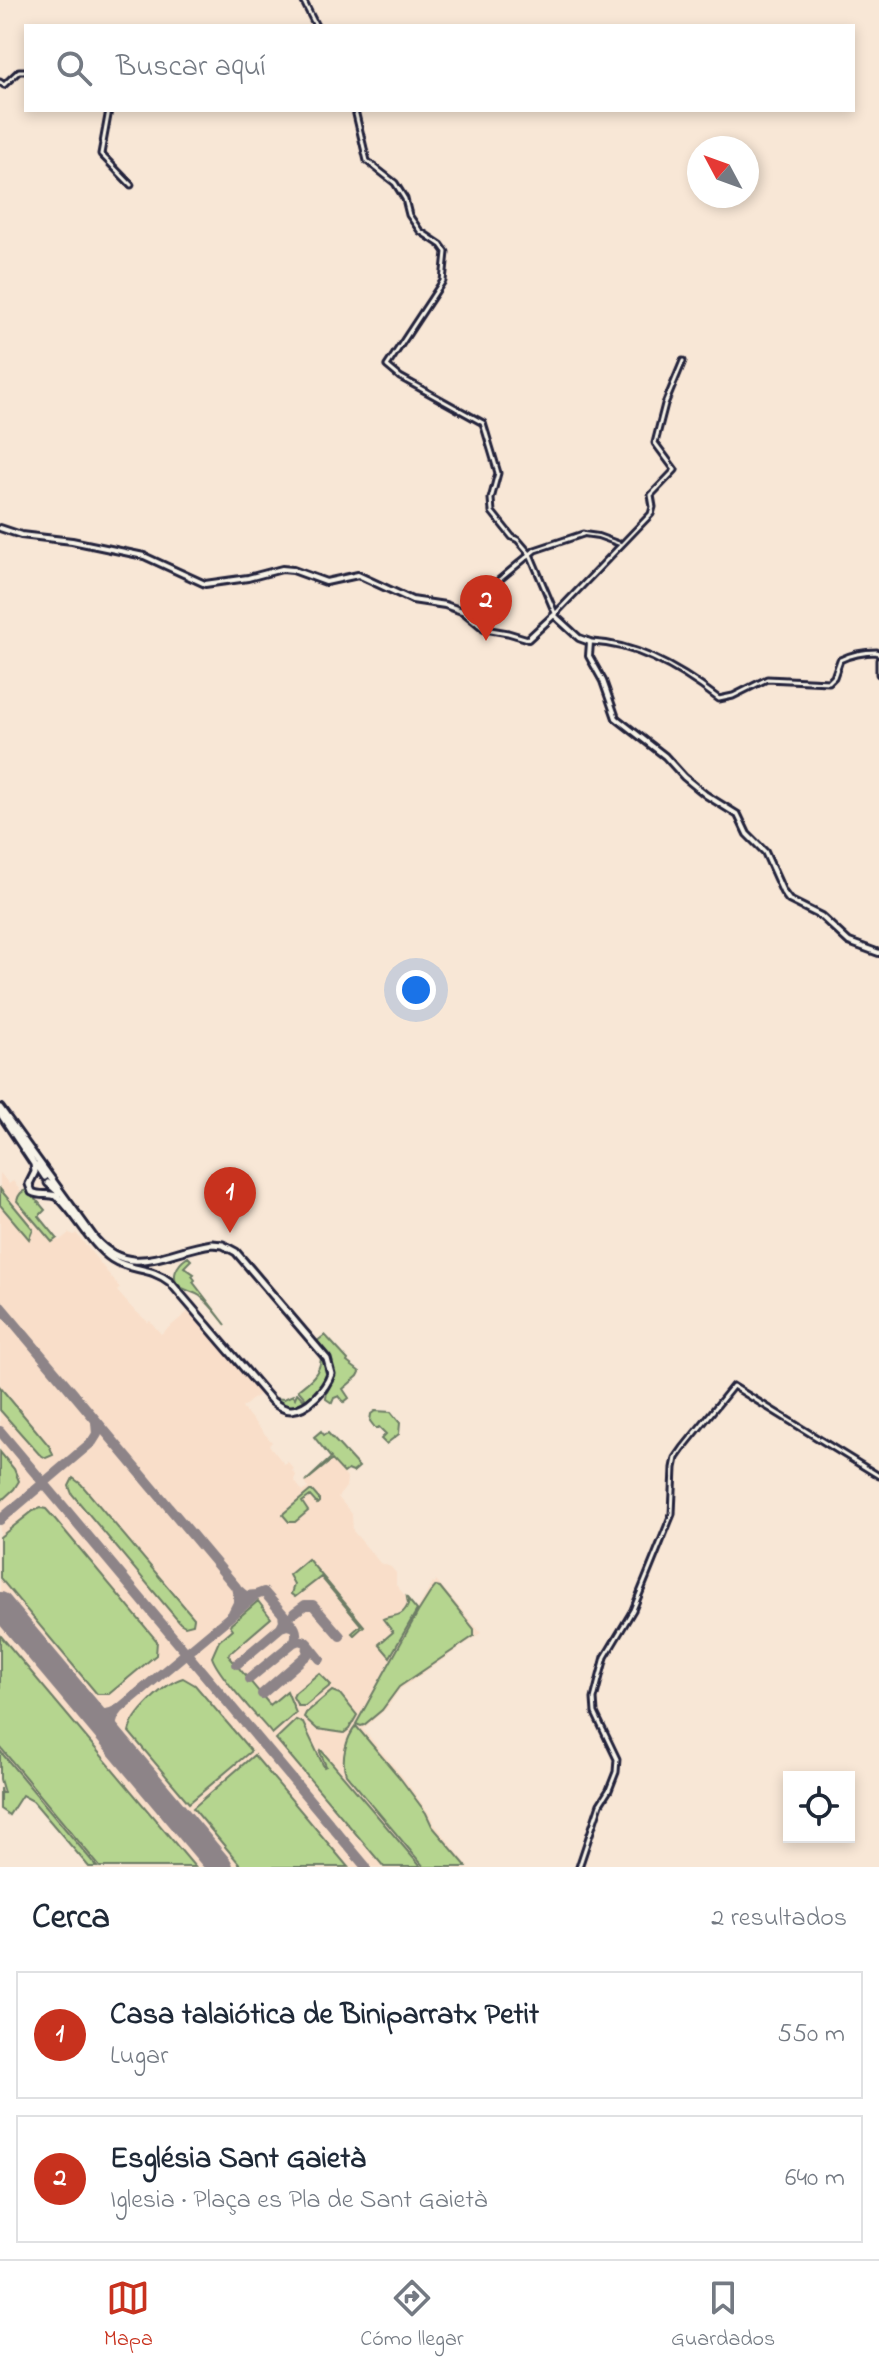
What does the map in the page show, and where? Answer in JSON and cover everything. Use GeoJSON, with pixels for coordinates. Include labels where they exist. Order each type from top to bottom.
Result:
{"type":"FeatureCollection","features":[{"type":"Feature","properties":{"kind":"main road"},"geometry":{"type":"LineString","coordinates":[[0,1110],[97,1241],[110,1252],[123,1259],[139,1261],[212,1244],[223,1245],[236,1252],[327,1359],[330,1378],[324,1388],[292,1410],[284,1409],[270,1399],[170,1282],[160,1275],[115,1261],[100,1249],[58,1197],[48,1193],[37,1195],[30,1190],[29,1184],[36,1170],[33,1161],[0,1110]]}},
{"type":"Feature","properties":{"kind":"main road"},"geometry":{"type":"LineString","coordinates":[[17,1130],[47,1180],[73,1209]]}},
{"type":"Feature","properties":{"kind":"main road"},"geometry":{"type":"LineString","coordinates":[[32,1179],[38,1175],[47,1180]]}},
{"type":"Feature","properties":{"kind":"main road"},"geometry":{"type":"LineString","coordinates":[[42,1194],[47,1190],[47,1180]]}},
{"type":"Feature","properties":{"kind":"street"},"geometry":{"type":"LineString","coordinates":[[303,0],[315,24]]}},
{"type":"Feature","properties":{"kind":"street"},"geometry":{"type":"LineString","coordinates":[[0,82],[4,85],[19,71],[24,71]]}},
{"type":"Feature","properties":{"kind":"street"},"geometry":{"type":"LineString","coordinates":[[109,112],[101,154],[131,185]]}},
{"type":"Feature","properties":{"kind":"street"},"geometry":{"type":"LineString","coordinates":[[355,112],[367,161],[395,183],[405,199],[409,215],[422,234],[441,245],[446,252],[443,281],[387,366],[400,377],[481,421],[498,473],[491,508],[530,554],[554,614],[579,638],[649,656],[691,677],[719,699],[733,696],[767,679],[829,682],[840,660],[853,658],[862,652],[877,652],[879,674]]}},
{"type":"Feature","properties":{"kind":"street"},"geometry":{"type":"LineString","coordinates":[[0,528],[21,535],[72,541],[144,556],[205,584],[282,569],[326,582],[364,576],[412,600],[462,611],[484,629],[528,639],[651,514],[651,495],[675,470],[655,443],[665,404],[683,361]]}},
{"type":"Feature","properties":{"kind":"street"},"geometry":{"type":"LineString","coordinates":[[462,611],[535,550],[583,534],[620,544]]}},
{"type":"Feature","properties":{"kind":"street"},"geometry":{"type":"LineString","coordinates":[[590,642],[590,658],[618,720],[665,756],[706,795],[738,815],[747,834],[765,852],[789,900],[821,916],[849,942],[879,953]]}},
{"type":"Feature","properties":{"kind":"street"},"geometry":{"type":"LineString","coordinates":[[579,1867],[600,1804],[616,1772],[617,1759],[595,1713],[594,1699],[603,1664],[633,1610],[672,1514],[674,1468],[683,1448],[733,1386],[879,1476]]}},
{"type":"Feature","properties":{"kind":"shaded area"},"geometry":{"type":"Polygon","coordinates":[[[0,1173],[9,1184],[13,1181],[59,1241],[69,1233],[76,1233],[120,1288],[117,1291],[161,1334],[195,1306],[265,1389],[242,1408],[272,1442],[269,1445],[284,1464],[288,1462],[294,1469],[294,1480],[303,1492],[308,1488],[305,1482],[332,1459],[347,1478],[346,1487],[338,1497],[352,1514],[353,1531],[380,1563],[391,1567],[396,1573],[396,1585],[417,1610],[436,1580],[481,1633],[399,1690],[387,1708],[363,1729],[469,1867],[89,1867],[33,1801],[22,1795],[0,1800],[0,1173]]]}},
{"type":"Feature","properties":{"kind":"green space"},"geometry":{"type":"Polygon","coordinates":[[[0,1189],[33,1229],[29,1239],[0,1205],[0,1189]]]}},
{"type":"Feature","properties":{"kind":"green space"},"geometry":{"type":"Polygon","coordinates":[[[28,1190],[45,1210],[39,1216],[57,1238],[52,1242],[17,1201],[21,1193],[28,1190]]]}},
{"type":"Feature","properties":{"kind":"green space"},"geometry":{"type":"Polygon","coordinates":[[[188,1257],[191,1260],[184,1267],[194,1274],[193,1282],[226,1325],[204,1299],[182,1288],[175,1280],[180,1264],[188,1257]]]}},
{"type":"Feature","properties":{"kind":"green space"},"geometry":{"type":"Polygon","coordinates":[[[325,1335],[347,1362],[360,1372],[343,1389],[349,1398],[344,1402],[339,1396],[332,1403],[326,1399],[333,1368],[316,1342],[325,1335]]]}},
{"type":"Feature","properties":{"kind":"green space"},"geometry":{"type":"Polygon","coordinates":[[[321,1358],[327,1373],[315,1394],[292,1407],[274,1398],[284,1399],[293,1395],[295,1398],[297,1393],[304,1400],[298,1390],[316,1372],[321,1358]]]}},
{"type":"Feature","properties":{"kind":"green space"},"geometry":{"type":"Polygon","coordinates":[[[0,1387],[50,1447],[53,1455],[46,1458],[39,1454],[0,1410],[0,1387]]]}},
{"type":"Feature","properties":{"kind":"green space"},"geometry":{"type":"Polygon","coordinates":[[[375,1411],[391,1412],[400,1423],[399,1434],[386,1444],[381,1439],[386,1434],[379,1427],[376,1429],[370,1421],[375,1411]]]}},
{"type":"Feature","properties":{"kind":"green space"},"geometry":{"type":"Polygon","coordinates":[[[321,1431],[324,1435],[328,1433],[359,1467],[353,1472],[348,1470],[344,1473],[332,1460],[305,1482],[331,1458],[314,1437],[321,1431]]]}},
{"type":"Feature","properties":{"kind":"green space"},"geometry":{"type":"Polygon","coordinates":[[[0,1452],[19,1481],[0,1502],[0,1452]]]}},
{"type":"Feature","properties":{"kind":"green space"},"geometry":{"type":"Polygon","coordinates":[[[73,1478],[194,1618],[193,1624],[185,1626],[180,1623],[72,1494],[69,1486],[73,1478]]]}},
{"type":"Feature","properties":{"kind":"green space"},"geometry":{"type":"Polygon","coordinates":[[[310,1491],[319,1502],[317,1504],[310,1496],[302,1502],[308,1511],[295,1522],[289,1522],[284,1513],[310,1491]]]}},
{"type":"Feature","properties":{"kind":"green space"},"geometry":{"type":"Polygon","coordinates":[[[41,1508],[55,1519],[157,1641],[156,1655],[109,1694],[97,1694],[0,1578],[0,1537],[41,1508]]]}},
{"type":"Feature","properties":{"kind":"green space"},"geometry":{"type":"Polygon","coordinates":[[[308,1559],[364,1626],[354,1635],[352,1633],[361,1625],[321,1577],[295,1597],[291,1594],[294,1584],[289,1575],[308,1559]]]}},
{"type":"Feature","properties":{"kind":"green space"},"geometry":{"type":"Polygon","coordinates":[[[436,1586],[474,1629],[474,1636],[399,1687],[382,1710],[364,1725],[356,1724],[418,1612],[436,1586]]]}},
{"type":"Feature","properties":{"kind":"green space"},"geometry":{"type":"Polygon","coordinates":[[[407,1598],[417,1610],[390,1657],[379,1644],[393,1632],[383,1619],[403,1612],[408,1604],[407,1598]]]}},
{"type":"Feature","properties":{"kind":"green space"},"geometry":{"type":"Polygon","coordinates":[[[258,1601],[271,1618],[228,1655],[270,1705],[287,1691],[296,1713],[272,1734],[230,1685],[212,1657],[219,1641],[233,1629],[230,1625],[258,1601]]]}},
{"type":"Feature","properties":{"kind":"green space"},"geometry":{"type":"Polygon","coordinates":[[[0,1635],[195,1867],[100,1867],[0,1747],[0,1635]]]}},
{"type":"Feature","properties":{"kind":"green space"},"geometry":{"type":"Polygon","coordinates":[[[319,1673],[331,1685],[305,1706],[298,1706],[293,1697],[295,1693],[319,1673]]]}},
{"type":"Feature","properties":{"kind":"green space"},"geometry":{"type":"Polygon","coordinates":[[[183,1678],[195,1685],[251,1751],[189,1803],[129,1732],[150,1700],[183,1678]]]}},
{"type":"Feature","properties":{"kind":"green space"},"geometry":{"type":"Polygon","coordinates":[[[332,1691],[340,1694],[357,1715],[344,1733],[317,1729],[304,1717],[332,1691]]]}},
{"type":"Feature","properties":{"kind":"green space"},"geometry":{"type":"Polygon","coordinates":[[[296,1720],[303,1723],[324,1767],[321,1750],[421,1867],[384,1867],[276,1739],[296,1720]]]}},
{"type":"Feature","properties":{"kind":"green space"},"geometry":{"type":"Polygon","coordinates":[[[356,1726],[400,1778],[432,1826],[467,1867],[424,1867],[346,1774],[345,1748],[356,1726]]]}},
{"type":"Feature","properties":{"kind":"green space"},"geometry":{"type":"Polygon","coordinates":[[[0,1751],[97,1867],[89,1867],[33,1801],[22,1795],[9,1815],[0,1809],[0,1788],[4,1793],[0,1779],[0,1751]]]}},
{"type":"Feature","properties":{"kind":"green space"},"geometry":{"type":"Polygon","coordinates":[[[254,1755],[348,1867],[242,1867],[193,1808],[254,1755]]]}},
{"type":"Feature","properties":{"kind":"taxiway"},"geometry":{"type":"LineString","coordinates":[[0,1306],[236,1587],[239,1601],[233,1613]]}},
{"type":"Feature","properties":{"kind":"taxiway"},"geometry":{"type":"LineString","coordinates":[[0,1520],[92,1442],[97,1434],[96,1422]]}},
{"type":"Feature","properties":{"kind":"taxiway"},"geometry":{"type":"LineString","coordinates":[[0,1431],[366,1867]]}},
{"type":"Feature","properties":{"kind":"taxiway"},"geometry":{"type":"LineString","coordinates":[[119,1709],[256,1595],[245,1596],[236,1588]]}},
{"type":"Feature","properties":{"kind":"taxiway"},"geometry":{"type":"LineString","coordinates":[[256,1595],[264,1592],[283,1614]]}},
{"type":"Feature","properties":{"kind":"taxiway"},"geometry":{"type":"LineString","coordinates":[[294,1613],[305,1605],[313,1605],[340,1636]]}},
{"type":"Feature","properties":{"kind":"taxiway"},"geometry":{"type":"LineString","coordinates":[[281,1627],[283,1614],[295,1630],[294,1642],[306,1642]]}},
{"type":"Feature","properties":{"kind":"taxiway"},"geometry":{"type":"LineString","coordinates":[[237,1664],[281,1627],[294,1627]]}},
{"type":"Feature","properties":{"kind":"taxiway"},"geometry":{"type":"LineString","coordinates":[[249,1679],[294,1642]]}},
{"type":"Feature","properties":{"kind":"taxiway"},"geometry":{"type":"LineString","coordinates":[[308,1644],[320,1659]]}},
{"type":"Feature","properties":{"kind":"taxiway"},"geometry":{"type":"LineString","coordinates":[[262,1694],[307,1655],[308,1645]]}},
{"type":"Feature","properties":{"kind":"taxiway"},"geometry":{"type":"LineString","coordinates":[[83,1704],[100,1714],[119,1709],[112,1728],[119,1747]]}},
{"type":"Feature","properties":{"kind":"runway"},"geometry":{"type":"LineString","coordinates":[[0,1605],[220,1867]]}},
{"type":"Feature","properties":{"kind":"place","name":"Església Sant Gaietà"},"geometry":{"type":"Point","coordinates":[486,641]}},
{"type":"Feature","properties":{"kind":"place","name":"Casa talaiótica de Biniparratx Petit"},"geometry":{"type":"Point","coordinates":[230,1233]}}]}
